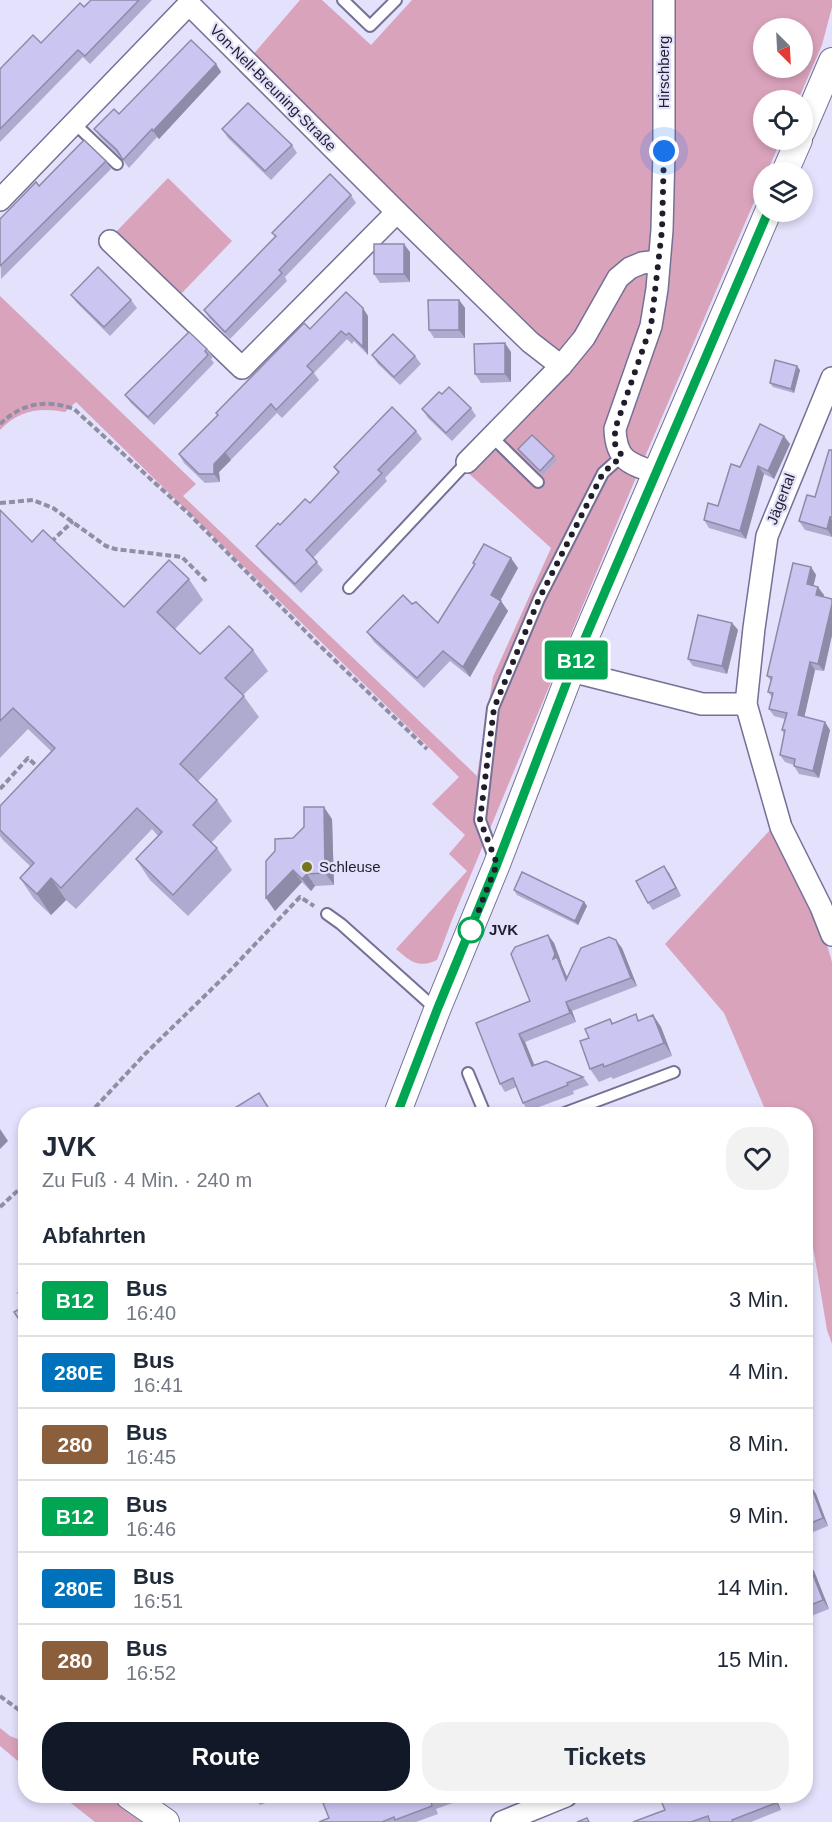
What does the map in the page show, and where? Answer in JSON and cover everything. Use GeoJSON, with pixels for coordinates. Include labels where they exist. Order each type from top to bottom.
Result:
{"type":"FeatureCollection","features":[{"type":"Feature","properties":{"kind":"street","name":"Hirschberg"},"geometry":{"type":"LineString","coordinates":[[622,456],[615,444],[615,429],[651,326],[662,230],[664,0]]}},
{"type":"Feature","properties":{"kind":"street","name":"Von-Nell-Breuning-Straße"},"geometry":{"type":"LineString","coordinates":[[0,200],[189,4],[530,342],[561,366]]}},
{"type":"Feature","properties":{"kind":"street"},"geometry":{"type":"LineString","coordinates":[[813,106],[832,62]]}},
{"type":"Feature","properties":{"kind":"street"},"geometry":{"type":"LineString","coordinates":[[110,241],[242,368],[397,212]]}},
{"type":"Feature","properties":{"kind":"street"},"geometry":{"type":"LineString","coordinates":[[400,1107],[571,671],[764,222]]}},
{"type":"Feature","properties":{"kind":"street"},"geometry":{"type":"LineString","coordinates":[[467,462],[561,366],[584,338],[618,278],[630,268],[642,263],[659,261]]}},
{"type":"Feature","properties":{"kind":"street","name":"Jägertal"},"geometry":{"type":"LineString","coordinates":[[746,704],[767,536],[832,378]]}},
{"type":"Feature","properties":{"kind":"street"},"geometry":{"type":"LineString","coordinates":[[622,456],[631,464],[657,473]]}},
{"type":"Feature","properties":{"kind":"street"},"geometry":{"type":"LineString","coordinates":[[571,671],[702,704],[746,704],[781,827],[822,908],[832,935]]}},
{"type":"Feature","properties":{"kind":"street"},"geometry":{"type":"LineString","coordinates":[[139,1803],[166,1822]]}},
{"type":"Feature","properties":{"kind":"street"},"geometry":{"type":"LineString","coordinates":[[502,1822],[549,1803]]}},
{"type":"Feature","properties":{"kind":"lane"},"geometry":{"type":"LineString","coordinates":[[343,0],[370,26],[396,0]]}},
{"type":"Feature","properties":{"kind":"lane"},"geometry":{"type":"LineString","coordinates":[[74,123],[117,164]]}},
{"type":"Feature","properties":{"kind":"lane"},"geometry":{"type":"LineString","coordinates":[[492,437],[538,482]]}},
{"type":"Feature","properties":{"kind":"lane"},"geometry":{"type":"LineString","coordinates":[[497,864],[480,820],[494,708],[539,599],[603,473],[622,456]]}},
{"type":"Feature","properties":{"kind":"lane"},"geometry":{"type":"LineString","coordinates":[[349,588],[467,462]]}},
{"type":"Feature","properties":{"kind":"lane"},"geometry":{"type":"LineString","coordinates":[[327,914],[437,1010]]}},
{"type":"Feature","properties":{"kind":"lane"},"geometry":{"type":"LineString","coordinates":[[581,1107],[674,1072]]}},
{"type":"Feature","properties":{"kind":"lane"},"geometry":{"type":"LineString","coordinates":[[468,1073],[482,1107]]}},
{"type":"Feature","properties":{"kind":"path"},"geometry":{"type":"LineString","coordinates":[[0,424],[26,406],[62,405],[75,409],[189,514],[426,749]]}},
{"type":"Feature","properties":{"kind":"path"},"geometry":{"type":"LineString","coordinates":[[0,503],[33,500],[53,508],[106,546],[182,557],[207,582]]}},
{"type":"Feature","properties":{"kind":"path"},"geometry":{"type":"LineString","coordinates":[[51,542],[73,521]]}},
{"type":"Feature","properties":{"kind":"path"},"geometry":{"type":"LineString","coordinates":[[0,789],[28,758],[43,772]]}},
{"type":"Feature","properties":{"kind":"path"},"geometry":{"type":"LineString","coordinates":[[96,1107],[300,897],[327,914]]}},
{"type":"Feature","properties":{"kind":"path"},"geometry":{"type":"LineString","coordinates":[[0,1207],[18,1191]]}},
{"type":"Feature","properties":{"kind":"path"},"geometry":{"type":"LineString","coordinates":[[0,1696],[18,1708]]}},
{"type":"Feature","properties":{"kind":"shaded area"},"geometry":{"type":"Polygon","coordinates":[[[300,0],[322,0],[371,45],[412,0],[832,0],[822,45],[813,66],[813,18],[753,18],[753,78],[808,78],[802,90],[753,90],[753,150],[777,150],[771,162],[753,162],[753,204],[632,487],[437,960],[419,964],[396,949],[467,871],[449,854],[465,835],[432,804],[459,777],[76,402],[65,412],[38,410],[22,414],[0,430],[0,296],[196,484],[183,496],[477,776],[493,677],[551,548],[455,461],[545,367],[239,71],[300,0]]]}},
{"type":"Feature","properties":{"kind":"shaded area"},"geometry":{"type":"Polygon","coordinates":[[[168,178],[232,241],[179,296],[114,234],[168,178]]]}},
{"type":"Feature","properties":{"kind":"shaded area"},"geometry":{"type":"Polygon","coordinates":[[[770,830],[821,927],[832,962],[832,1344],[827,1330],[813,1247],[813,1107],[764,1107],[724,1013],[665,944],[770,830]]]}},
{"type":"Feature","properties":{"kind":"shaded area"},"geometry":{"type":"Polygon","coordinates":[[[0,1728],[18,1739],[18,1761],[0,1746],[0,1728]]]}},
{"type":"Feature","properties":{"kind":"shaded area"},"geometry":{"type":"Polygon","coordinates":[[[71,1803],[117,1803],[142,1822],[95,1822],[71,1803]]]}},
{"type":"Feature","properties":{"kind":"building"},"geometry":{"type":"Polygon","coordinates":[[[91,0],[139,0],[85,56],[78,50],[0,129],[0,69],[33,35],[41,43],[80,3],[84,7],[91,0]]]}},
{"type":"Feature","properties":{"kind":"building"},"geometry":{"type":"Polygon","coordinates":[[[191,40],[216,64],[123,160],[117,150],[94,129],[114,109],[119,114],[191,40]]]}},
{"type":"Feature","properties":{"kind":"building"},"geometry":{"type":"Polygon","coordinates":[[[248,103],[292,145],[265,171],[222,129],[248,103]]]}},
{"type":"Feature","properties":{"kind":"building"},"geometry":{"type":"Polygon","coordinates":[[[84,140],[106,161],[0,266],[0,219],[36,182],[39,186],[84,140]]]}},
{"type":"Feature","properties":{"kind":"building"},"geometry":{"type":"Polygon","coordinates":[[[330,174],[351,195],[279,270],[282,273],[225,332],[204,310],[276,236],[272,233],[330,174]]]}},
{"type":"Feature","properties":{"kind":"building"},"geometry":{"type":"Polygon","coordinates":[[[374,244],[404,244],[404,274],[374,274],[374,244]]]}},
{"type":"Feature","properties":{"kind":"building"},"geometry":{"type":"Polygon","coordinates":[[[98,267],[131,300],[104,327],[71,295],[98,267]]]}},
{"type":"Feature","properties":{"kind":"building"},"geometry":{"type":"Polygon","coordinates":[[[346,292],[363,308],[363,347],[349,333],[346,335],[341,331],[307,366],[313,372],[276,410],[271,404],[214,464],[214,474],[199,474],[179,454],[304,323],[310,329],[346,292]]]}},
{"type":"Feature","properties":{"kind":"building"},"geometry":{"type":"Polygon","coordinates":[[[428,300],[459,300],[459,330],[429,330],[428,300]]]}},
{"type":"Feature","properties":{"kind":"building"},"geometry":{"type":"Polygon","coordinates":[[[189,332],[207,349],[205,351],[208,355],[148,417],[125,395],[189,332]]]}},
{"type":"Feature","properties":{"kind":"building"},"geometry":{"type":"Polygon","coordinates":[[[393,334],[415,356],[394,377],[372,355],[393,334]]]}},
{"type":"Feature","properties":{"kind":"building"},"geometry":{"type":"Polygon","coordinates":[[[505,343],[505,374],[475,374],[474,344],[505,343]]]}},
{"type":"Feature","properties":{"kind":"building"},"geometry":{"type":"Polygon","coordinates":[[[775,360],[797,366],[791,389],[770,383],[775,360]]]}},
{"type":"Feature","properties":{"kind":"building"},"geometry":{"type":"Polygon","coordinates":[[[449,387],[471,408],[446,433],[422,409],[439,392],[442,394],[449,387]]]}},
{"type":"Feature","properties":{"kind":"building"},"geometry":{"type":"Polygon","coordinates":[[[392,407],[416,431],[378,470],[382,473],[306,550],[317,562],[295,584],[256,546],[305,499],[310,503],[339,472],[334,467],[392,407]]]}},
{"type":"Feature","properties":{"kind":"building"},"geometry":{"type":"Polygon","coordinates":[[[760,424],[784,436],[768,471],[758,466],[740,531],[704,520],[708,503],[718,506],[731,464],[740,467],[760,424]]]}},
{"type":"Feature","properties":{"kind":"building"},"geometry":{"type":"Polygon","coordinates":[[[532,435],[554,456],[540,471],[518,449],[532,435]]]}},
{"type":"Feature","properties":{"kind":"building"},"geometry":{"type":"Polygon","coordinates":[[[829,450],[832,450],[832,517],[830,517],[827,529],[799,521],[807,495],[815,497],[829,450]]]}},
{"type":"Feature","properties":{"kind":"building"},"geometry":{"type":"Polygon","coordinates":[[[0,510],[32,542],[43,530],[124,607],[169,560],[189,579],[157,612],[200,654],[229,626],[253,650],[225,678],[244,696],[180,764],[217,800],[193,825],[217,848],[173,895],[136,859],[162,832],[137,808],[61,888],[51,878],[37,894],[20,878],[34,863],[0,830],[0,806],[55,748],[13,708],[0,721],[0,510]]]}},
{"type":"Feature","properties":{"kind":"building"},"geometry":{"type":"Polygon","coordinates":[[[484,544],[511,558],[491,595],[501,601],[463,667],[443,651],[417,678],[367,632],[403,595],[412,604],[416,602],[438,623],[475,564],[473,563],[484,544]]]}},
{"type":"Feature","properties":{"kind":"building"},"geometry":{"type":"Polygon","coordinates":[[[793,563],[811,567],[807,584],[818,587],[816,595],[832,599],[818,664],[810,662],[798,715],[825,722],[813,771],[794,766],[795,759],[780,755],[785,730],[782,730],[787,713],[769,709],[773,693],[768,692],[772,677],[767,676],[793,563]]]}},
{"type":"Feature","properties":{"kind":"building"},"geometry":{"type":"Polygon","coordinates":[[[698,615],[732,623],[722,666],[688,659],[698,615]]]}},
{"type":"Feature","properties":{"kind":"building"},"geometry":{"type":"Polygon","coordinates":[[[304,807],[324,807],[325,873],[307,874],[302,879],[293,870],[266,898],[266,861],[275,851],[275,839],[293,838],[304,827],[304,807]]]}},
{"type":"Feature","properties":{"kind":"building"},"geometry":{"type":"Polygon","coordinates":[[[664,866],[676,888],[648,903],[636,881],[664,866]]]}},
{"type":"Feature","properties":{"kind":"building"},"geometry":{"type":"Polygon","coordinates":[[[522,872],[584,902],[575,921],[514,890],[522,872]]]}},
{"type":"Feature","properties":{"kind":"building"},"geometry":{"type":"Polygon","coordinates":[[[548,935],[555,954],[553,959],[557,957],[566,980],[581,948],[609,937],[616,940],[631,978],[566,1002],[570,1013],[519,1034],[532,1066],[546,1061],[583,1077],[523,1103],[513,1078],[500,1084],[476,1023],[530,1001],[511,954],[515,947],[548,935]]]}},
{"type":"Feature","properties":{"kind":"building"},"geometry":{"type":"Polygon","coordinates":[[[636,1014],[638,1021],[653,1015],[664,1043],[604,1067],[603,1064],[590,1069],[580,1041],[589,1038],[585,1029],[610,1019],[612,1024],[636,1014]]]}},
{"type":"Feature","properties":{"kind":"building"},"geometry":{"type":"Polygon","coordinates":[[[259,1093],[268,1107],[236,1107],[259,1093]]]}},
{"type":"Feature","properties":{"kind":"building"},"geometry":{"type":"Polygon","coordinates":[[[813,1491],[823,1518],[813,1522],[813,1491]]]}},
{"type":"Feature","properties":{"kind":"building"},"geometry":{"type":"Polygon","coordinates":[[[813,1575],[823,1600],[813,1604],[813,1575]]]}},
{"type":"Feature","properties":{"kind":"building"},"geometry":{"type":"Polygon","coordinates":[[[323,1803],[431,1803],[432,1806],[395,1820],[394,1817],[382,1822],[319,1822],[329,1818],[323,1803]]]}},
{"type":"Feature","properties":{"kind":"building"},"geometry":{"type":"Polygon","coordinates":[[[662,1803],[776,1803],[732,1820],[733,1822],[710,1822],[708,1816],[691,1822],[633,1822],[665,1810],[662,1803]]]}},
{"type":"Feature","properties":{"kind":"building"},"geometry":{"type":"Polygon","coordinates":[[[587,1818],[589,1822],[577,1822],[587,1818]]]}},
{"type":"Feature","properties":{"kind":"bus line","name":"B12"},"geometry":{"type":"LineString","coordinates":[[400,1107],[571,671],[764,222]]}},
{"type":"Feature","properties":{"kind":"place","name":"Schleuse"},"geometry":{"type":"Point","coordinates":[307,867]}},
{"type":"Feature","properties":{"kind":"place","name":"JVK"},"geometry":{"type":"Point","coordinates":[471,930]}},
{"type":"Feature","properties":{"kind":"route"},"geometry":{"type":"LineString","coordinates":[[471,930],[497,864],[480,820],[494,708],[539,599],[603,473],[622,456],[615,444],[615,429],[651,326],[657,289],[662,230],[664,151]]}}]}
